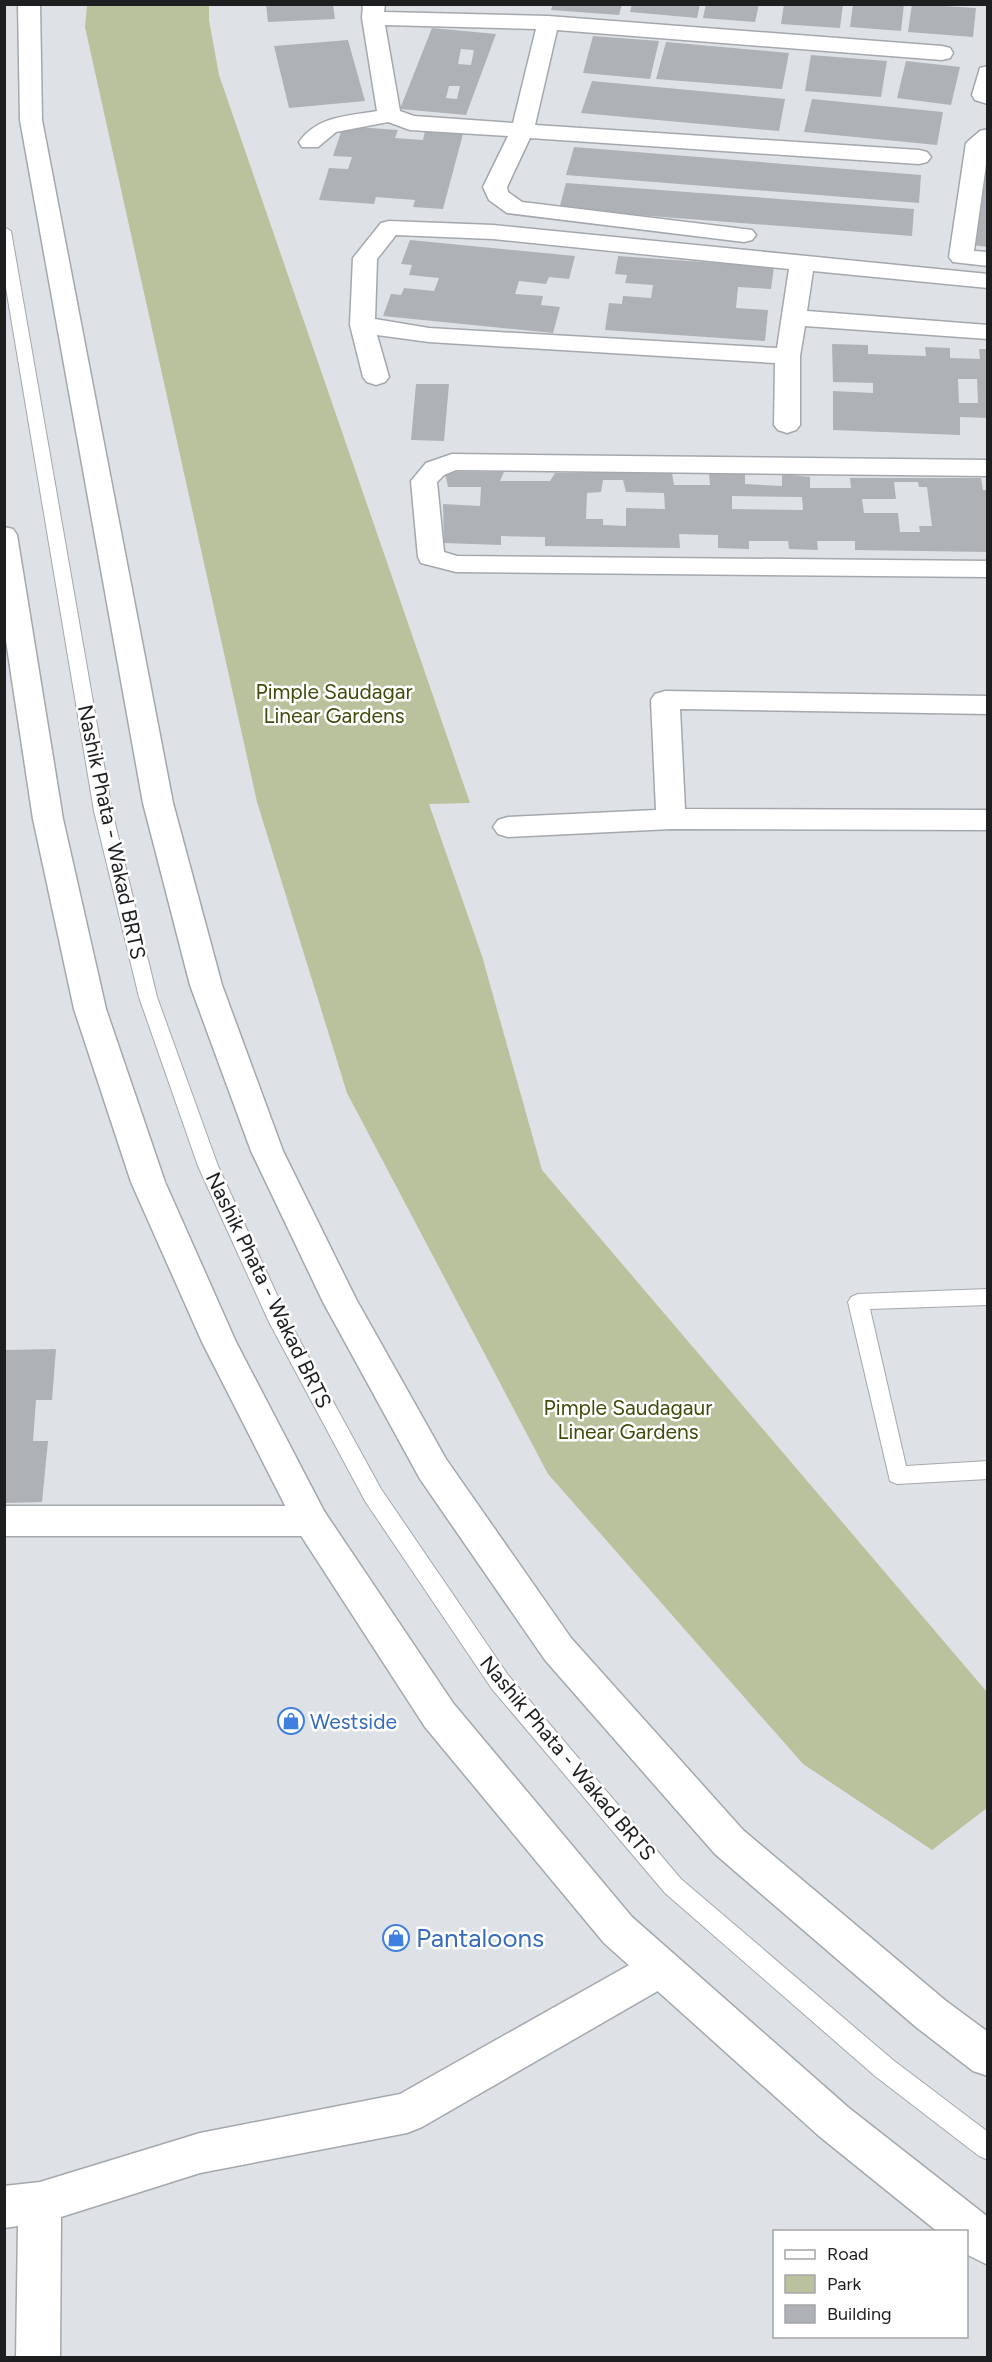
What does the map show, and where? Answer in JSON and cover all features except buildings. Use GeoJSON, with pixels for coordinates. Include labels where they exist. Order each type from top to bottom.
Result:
{"type":"FeatureCollection","features":[{"type":"Feature","properties":{"kind":"street"},"geometry":{"type":"LineString","coordinates":[[29,4],[31,120],[158,803],[206,985],[267,1150],[340,1302],[433,1469],[558,1649],[729,1842],[931,2014],[987,2057]]}},
{"type":"Feature","properties":{"kind":"street"},"geometry":{"type":"LineString","coordinates":[[390,116],[385,102],[373,11],[942,53]]}},
{"type":"Feature","properties":{"kind":"street"},"geometry":{"type":"LineString","coordinates":[[548,23],[523,129],[495,187],[497,195],[515,208],[868,250]]}},
{"type":"Feature","properties":{"kind":"street"},"geometry":{"type":"LineString","coordinates":[[987,73],[983,95],[987,97]]}},
{"type":"Feature","properties":{"kind":"street"},"geometry":{"type":"LineString","coordinates":[[309,142],[329,126],[390,116],[410,123],[919,157]]}},
{"type":"Feature","properties":{"kind":"street"},"geometry":{"type":"LineString","coordinates":[[987,136],[977,142],[961,257],[987,259]]}},
{"type":"Feature","properties":{"kind":"street"},"geometry":{"type":"LineString","coordinates":[[376,376],[362,324],[365,258],[389,228],[493,232],[987,281]]}},
{"type":"Feature","properties":{"kind":"street"},"geometry":{"type":"LineString","coordinates":[[786,425],[788,356],[802,263]]}},
{"type":"Feature","properties":{"kind":"street"},"geometry":{"type":"LineString","coordinates":[[795,318],[987,332]]}},
{"type":"Feature","properties":{"kind":"street"},"geometry":{"type":"LineString","coordinates":[[362,324],[429,335],[788,356]]}},
{"type":"Feature","properties":{"kind":"street"},"geometry":{"type":"LineString","coordinates":[[987,468],[452,462],[435,469],[424,481],[423,496],[432,557],[456,564],[987,569]]}},
{"type":"Feature","properties":{"kind":"street"},"geometry":{"type":"LineString","coordinates":[[4,535],[48,819],[90,1009],[147,1182],[219,1342],[311,1521],[439,1715],[618,1930],[834,2122],[987,2244]]}},
{"type":"Feature","properties":{"kind":"street"},"geometry":{"type":"LineString","coordinates":[[671,819],[666,700],[987,705]]}},
{"type":"Feature","properties":{"kind":"street"},"geometry":{"type":"LineString","coordinates":[[508,827],[671,819],[987,820]]}},
{"type":"Feature","properties":{"kind":"street"},"geometry":{"type":"LineString","coordinates":[[5,1526],[311,1521]]}},
{"type":"Feature","properties":{"kind":"street"},"geometry":{"type":"LineString","coordinates":[[38,2358],[22,2205],[200,2154],[407,2113],[661,1968]]}},
{"type":"Feature","properties":{"kind":"lane","name":"Nashik Phata - Wakad BRTS"},"geometry":{"type":"LineString","coordinates":[[4,231],[104,811],[148,997],[208,1166],[279,1322],[373,1495],[500,1682],[673,1886],[884,2068],[987,2148]]}},
{"type":"Feature","properties":{"kind":"lane"},"geometry":{"type":"LineString","coordinates":[[987,1297],[858,1302],[897,1474],[987,1470]]}},
{"type":"Feature","properties":{"kind":"green space","name":"Pimple Saudagaur Linear Gardens"},"geometry":{"type":"Polygon","coordinates":[[[87,5],[209,5],[209,20],[219,75],[470,803],[429,804],[482,956],[542,1170],[987,1692],[987,1808],[932,1850],[803,1764],[548,1474],[347,1093],[257,802],[85,27],[87,5]]]}},
{"type":"Feature","properties":{"kind":"place","name":"Westside"},"geometry":{"type":"Point","coordinates":[291,1721]}},
{"type":"Feature","properties":{"kind":"place","name":"Pantaloons"},"geometry":{"type":"Point","coordinates":[396,1938]}},
{"type":"Feature","properties":{"kind":"park label","name":"Pimple Saudagar Linear Gardens"},"geometry":{"type":"Point","coordinates":[334,703]}}]}
